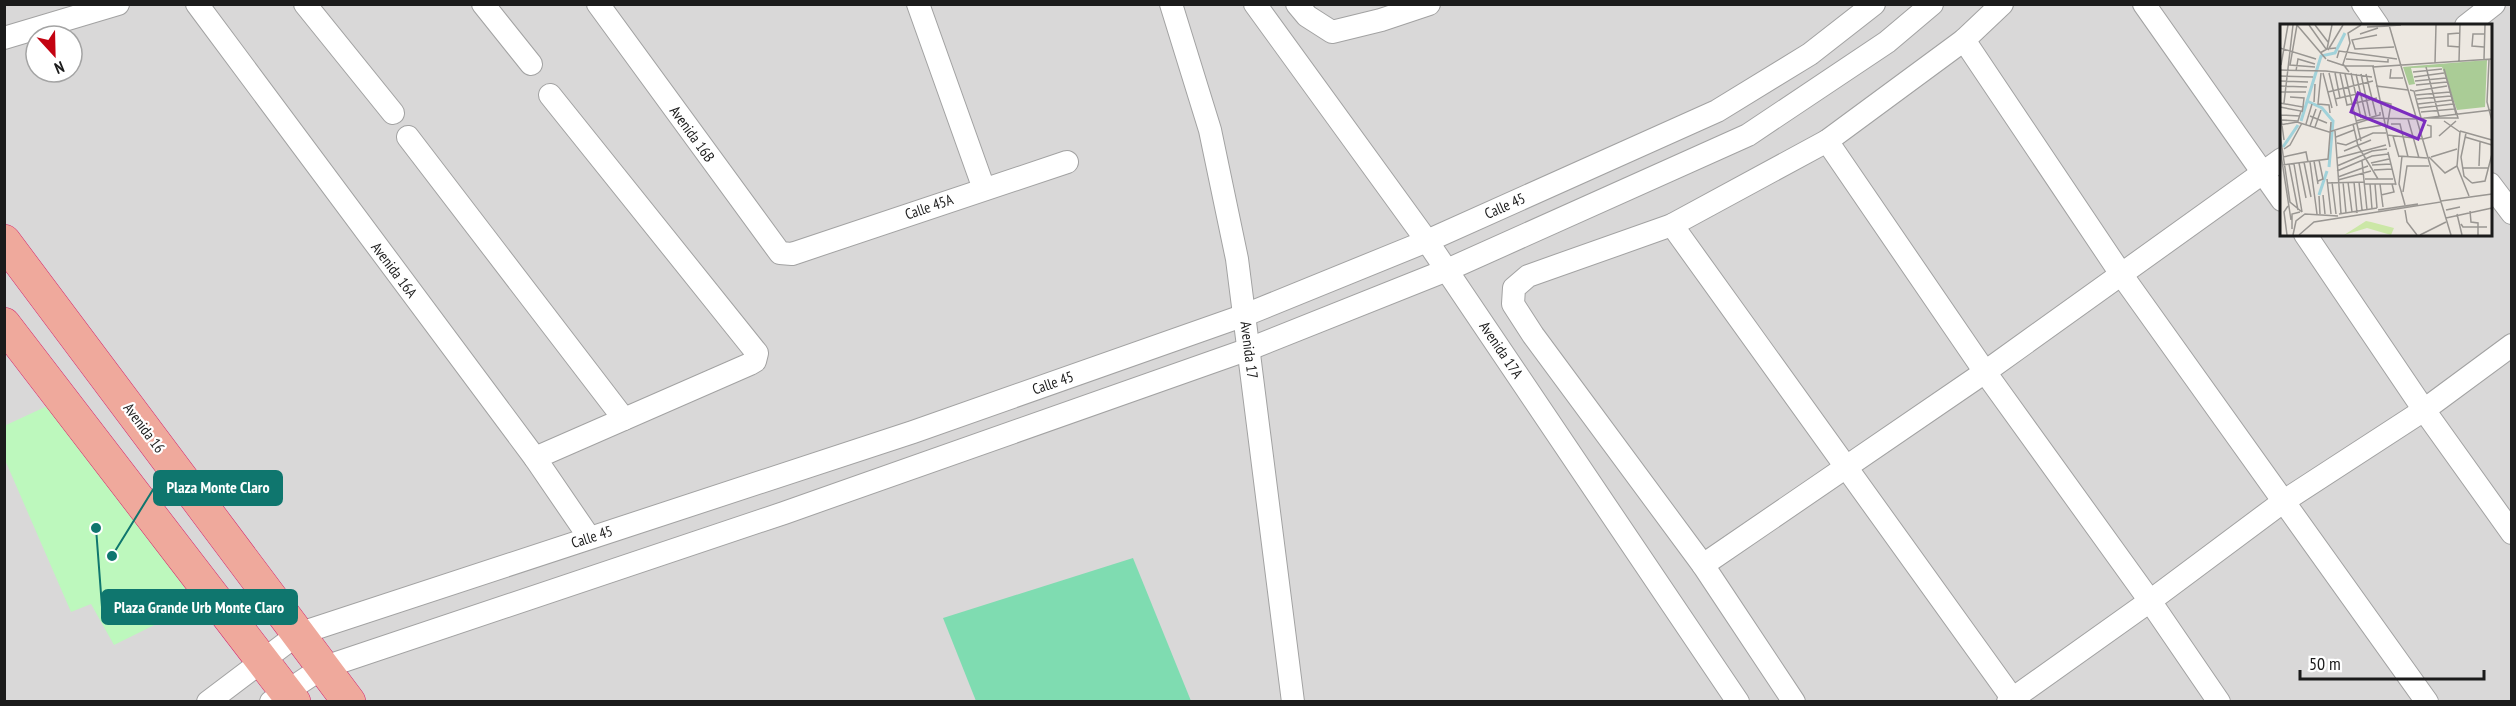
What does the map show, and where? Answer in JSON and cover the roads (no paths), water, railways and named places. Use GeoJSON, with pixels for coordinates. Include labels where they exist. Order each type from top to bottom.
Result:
{"type":"FeatureCollection","features":[{"type":"Feature","properties":{"kind":"highway","name":"Avenida 16"},"geometry":{"type":"LineString","coordinates":[[4,240],[349,702]]}},
{"type":"Feature","properties":{"kind":"highway"},"geometry":{"type":"LineString","coordinates":[[4,324],[262,659],[284,698]]}},
{"type":"Feature","properties":{"kind":"street"},"geometry":{"type":"LineString","coordinates":[[4,38],[83,9],[118,4]]}},
{"type":"Feature","properties":{"kind":"street","name":"Avenida 16A"},"geometry":{"type":"LineString","coordinates":[[197,4],[535,458],[590,537]]}},
{"type":"Feature","properties":{"kind":"street"},"geometry":{"type":"LineString","coordinates":[[304,4],[393,113]]}},
{"type":"Feature","properties":{"kind":"street"},"geometry":{"type":"LineString","coordinates":[[483,4],[531,64]]}},
{"type":"Feature","properties":{"kind":"street","name":"Avenida 16B"},"geometry":{"type":"LineString","coordinates":[[598,4],[773,244],[780,253],[792,254]]}},
{"type":"Feature","properties":{"kind":"street"},"geometry":{"type":"LineString","coordinates":[[918,4],[984,189]]}},
{"type":"Feature","properties":{"kind":"street","name":"Avenida 17"},"geometry":{"type":"LineString","coordinates":[[1171,4],[1210,130],[1237,260],[1293,702]]}},
{"type":"Feature","properties":{"kind":"street","name":"Avenida 17A"},"geometry":{"type":"LineString","coordinates":[[1255,4],[1427,241],[1738,702]]}},
{"type":"Feature","properties":{"kind":"street"},"geometry":{"type":"LineString","coordinates":[[1297,4],[1307,16],[1332,32],[1381,20],[1429,4]]}},
{"type":"Feature","properties":{"kind":"street","name":"Calle 45"},"geometry":{"type":"LineString","coordinates":[[207,702],[298,634],[914,432],[1245,315],[1427,241],[1717,111],[1810,54],[1875,4]]}},
{"type":"Feature","properties":{"kind":"street"},"geometry":{"type":"LineString","coordinates":[[284,698],[322,668],[784,513],[1249,350],[1447,270],[1748,135],[1887,42],[1932,4]]}},
{"type":"Feature","properties":{"kind":"street"},"geometry":{"type":"LineString","coordinates":[[1794,702],[1702,565],[1513,304],[1514,288],[1528,276],[1672,225],[1827,141],[1964,40],[2002,4]]}},
{"type":"Feature","properties":{"kind":"street"},"geometry":{"type":"LineString","coordinates":[[2144,4],[2280,197]]}},
{"type":"Feature","properties":{"kind":"street"},"geometry":{"type":"LineString","coordinates":[[2363,4],[2377,24]]}},
{"type":"Feature","properties":{"kind":"street"},"geometry":{"type":"LineString","coordinates":[[2469,24],[2494,4]]}},
{"type":"Feature","properties":{"kind":"street"},"geometry":{"type":"LineString","coordinates":[[1964,40],[2121,274],[2427,702]]}},
{"type":"Feature","properties":{"kind":"street"},"geometry":{"type":"LineString","coordinates":[[535,458],[750,364],[755,361],[757,353],[550,95]]}},
{"type":"Feature","properties":{"kind":"street"},"geometry":{"type":"LineString","coordinates":[[408,137],[624,419]]}},
{"type":"Feature","properties":{"kind":"street"},"geometry":{"type":"LineString","coordinates":[[1827,141],[1985,372],[2150,601],[2219,702]]}},
{"type":"Feature","properties":{"kind":"street"},"geometry":{"type":"LineString","coordinates":[[1702,565],[1985,372],[2280,160]]}},
{"type":"Feature","properties":{"kind":"street","name":"Calle 45A"},"geometry":{"type":"LineString","coordinates":[[792,254],[1067,162]]}},
{"type":"Feature","properties":{"kind":"street"},"geometry":{"type":"LineString","coordinates":[[2492,187],[2511,213]]}},
{"type":"Feature","properties":{"kind":"street"},"geometry":{"type":"LineString","coordinates":[[1672,225],[2012,700],[2284,501],[2424,410],[2511,345]]}},
{"type":"Feature","properties":{"kind":"street"},"geometry":{"type":"LineString","coordinates":[[2306,236],[2424,410],[2511,532]]}},
{"type":"Feature","properties":{"kind":"place","name":"Plaza Grande Urb Monte Claro"},"geometry":{"type":"Point","coordinates":[96,528]}},
{"type":"Feature","properties":{"kind":"place","name":"Plaza Monte Claro"},"geometry":{"type":"Point","coordinates":[112,556]}}]}
